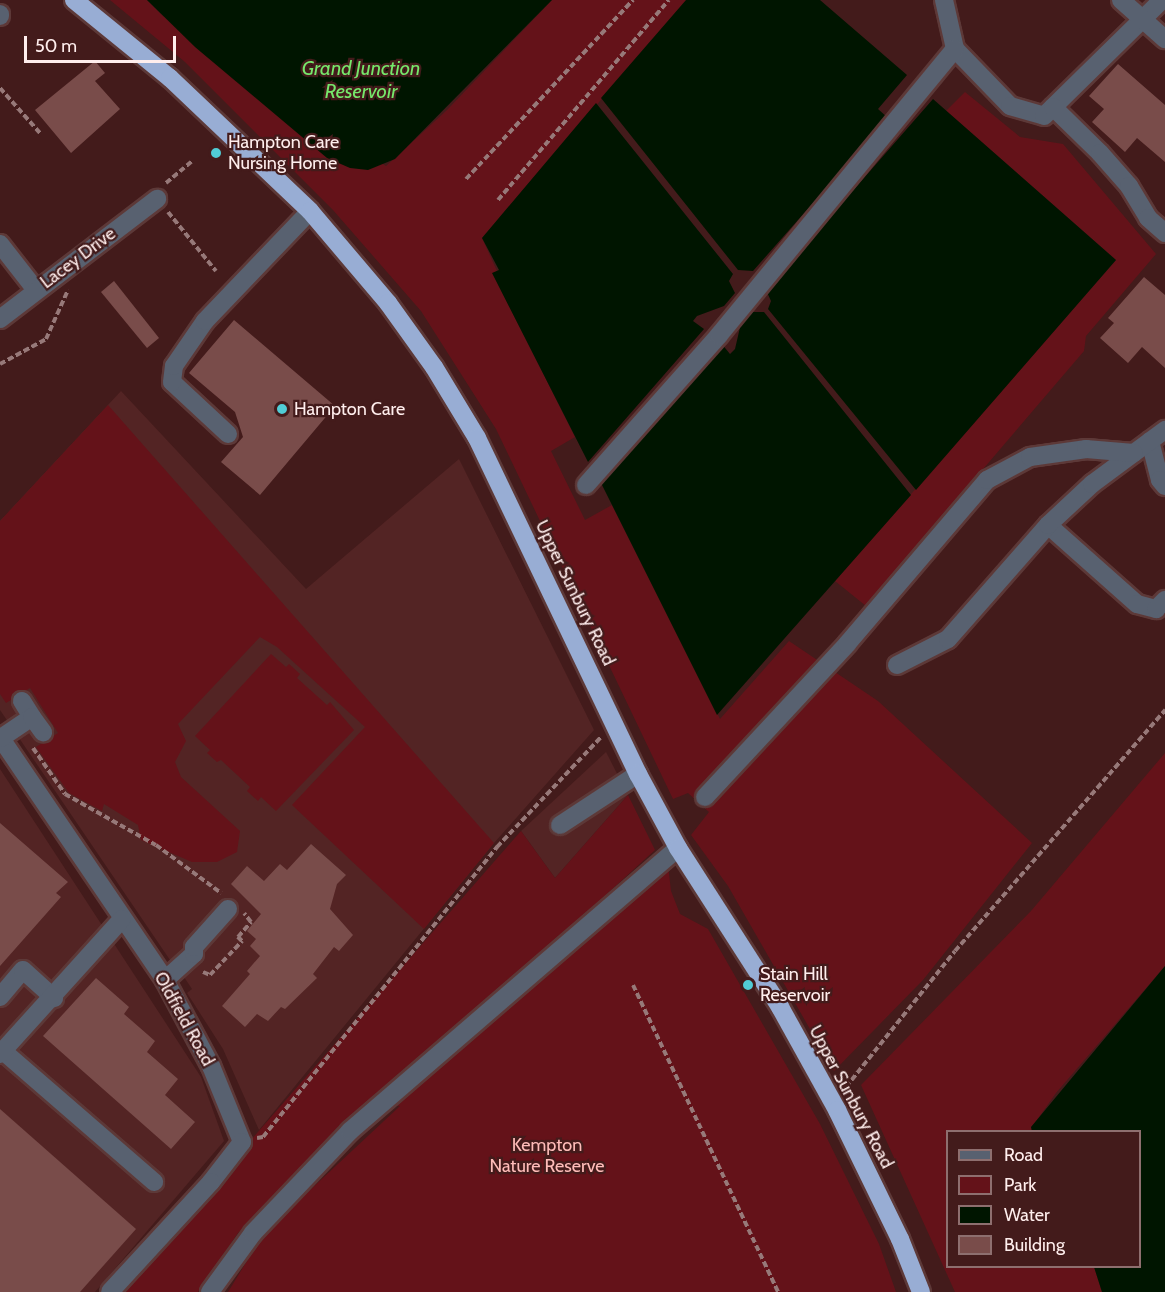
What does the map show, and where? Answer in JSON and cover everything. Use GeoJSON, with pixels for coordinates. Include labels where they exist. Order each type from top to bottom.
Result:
{"type":"FeatureCollection","features":[{"type":"Feature","properties":{"kind":"highway","name":"Upper Sunbury Road"},"geometry":{"type":"LineString","coordinates":[[74,0],[170,78],[310,211],[388,303],[434,367],[477,438],[638,774],[678,848],[780,1007],[837,1110],[900,1239],[921,1292]]}},
{"type":"Feature","properties":{"kind":"street"},"geometry":{"type":"LineString","coordinates":[[944,0],[955,49],[1010,106],[1044,116],[1161,0]]}},
{"type":"Feature","properties":{"kind":"street"},"geometry":{"type":"LineString","coordinates":[[1121,0],[1165,39]]}},
{"type":"Feature","properties":{"kind":"street"},"geometry":{"type":"LineString","coordinates":[[586,485],[719,335],[955,49]]}},
{"type":"Feature","properties":{"kind":"street"},"geometry":{"type":"LineString","coordinates":[[1053,107],[1100,153],[1129,186],[1148,219],[1165,233]]}},
{"type":"Feature","properties":{"kind":"street","name":"Lacey Drive"},"geometry":{"type":"LineString","coordinates":[[0,319],[157,199]]}},
{"type":"Feature","properties":{"kind":"street"},"geometry":{"type":"LineString","coordinates":[[228,434],[172,382],[174,366],[205,321],[310,211]]}},
{"type":"Feature","properties":{"kind":"street"},"geometry":{"type":"LineString","coordinates":[[0,243],[36,290]]}},
{"type":"Feature","properties":{"kind":"street"},"geometry":{"type":"LineString","coordinates":[[897,665],[948,639],[1048,525],[1092,484],[1165,430]]}},
{"type":"Feature","properties":{"kind":"street"},"geometry":{"type":"LineString","coordinates":[[1150,441],[1160,480],[1165,486]]}},
{"type":"Feature","properties":{"kind":"street"},"geometry":{"type":"LineString","coordinates":[[705,797],[847,645],[987,480],[1030,457],[1086,449],[1134,453]]}},
{"type":"Feature","properties":{"kind":"street"},"geometry":{"type":"LineString","coordinates":[[1048,525],[1137,604],[1156,609],[1165,600]]}},
{"type":"Feature","properties":{"kind":"street"},"geometry":{"type":"LineString","coordinates":[[1,738],[24,715],[43,732]]}},
{"type":"Feature","properties":{"kind":"street","name":"Oldfield Road"},"geometry":{"type":"LineString","coordinates":[[1,738],[165,980],[211,1066],[242,1142]]}},
{"type":"Feature","properties":{"kind":"street"},"geometry":{"type":"LineString","coordinates":[[560,825],[638,774]]}},
{"type":"Feature","properties":{"kind":"street"},"geometry":{"type":"LineString","coordinates":[[210,1292],[253,1233],[350,1131],[678,848]]}},
{"type":"Feature","properties":{"kind":"street"},"geometry":{"type":"LineString","coordinates":[[165,980],[194,954],[194,947],[231,906]]}},
{"type":"Feature","properties":{"kind":"street"},"geometry":{"type":"LineString","coordinates":[[122,919],[54,998],[1,1053],[154,1182]]}},
{"type":"Feature","properties":{"kind":"street"},"geometry":{"type":"LineString","coordinates":[[0,997],[23,970],[54,998]]}},
{"type":"Feature","properties":{"kind":"street"},"geometry":{"type":"LineString","coordinates":[[111,1292],[211,1182],[242,1142]]}},
{"type":"Feature","properties":{"kind":"path"},"geometry":{"type":"LineString","coordinates":[[466,179],[633,0]]}},
{"type":"Feature","properties":{"kind":"path"},"geometry":{"type":"LineString","coordinates":[[498,200],[669,0]]}},
{"type":"Feature","properties":{"kind":"path"},"geometry":{"type":"LineString","coordinates":[[0,88],[40,134]]}},
{"type":"Feature","properties":{"kind":"path"},"geometry":{"type":"LineString","coordinates":[[193,160],[152,194],[216,271]]}},
{"type":"Feature","properties":{"kind":"path"},"geometry":{"type":"LineString","coordinates":[[0,364],[46,339],[64,307],[76,260]]}},
{"type":"Feature","properties":{"kind":"path"},"geometry":{"type":"LineString","coordinates":[[837,1110],[848,1080],[1165,710]]}},
{"type":"Feature","properties":{"kind":"path"},"geometry":{"type":"LineString","coordinates":[[24,715],[65,794],[156,845],[250,922],[238,937],[242,941],[210,975],[205,971],[198,973]]}},
{"type":"Feature","properties":{"kind":"path"},"geometry":{"type":"LineString","coordinates":[[242,1142],[263,1137],[497,847],[604,734],[611,748],[623,741]]}},
{"type":"Feature","properties":{"kind":"path"},"geometry":{"type":"LineString","coordinates":[[633,985],[778,1292]]}},
{"type":"Feature","properties":{"kind":"shaded area"},"geometry":{"type":"Polygon","coordinates":[[[121,391],[306,589],[459,459],[594,730],[494,843],[259,1130],[223,1049],[187,993],[192,989],[184,977],[190,970],[179,956],[170,960],[0,710],[0,521],[121,391]]]}},
{"type":"Feature","properties":{"kind":"shaded area"},"geometry":{"type":"Polygon","coordinates":[[[606,752],[628,795],[555,878],[521,831],[606,752]]]}},
{"type":"Feature","properties":{"kind":"shaded area"},"geometry":{"type":"Polygon","coordinates":[[[0,769],[201,1077],[224,1141],[95,1292],[0,1292],[0,769]]]}},
{"type":"Feature","properties":{"kind":"green space"},"geometry":{"type":"Polygon","coordinates":[[[110,0],[147,0],[162,15],[386,166],[447,110],[552,0],[687,0],[482,238],[497,271],[493,274],[575,437],[551,451],[585,520],[612,505],[720,719],[789,641],[878,701],[1032,843],[923,980],[834,1071],[728,886],[691,835],[709,812],[688,793],[673,799],[496,429],[421,311],[333,210],[185,62],[110,0]]]}},
{"type":"Feature","properties":{"kind":"green space"},"geometry":{"type":"Polygon","coordinates":[[[965,92],[1020,137],[1063,144],[1156,254],[1086,336],[1084,351],[866,606],[835,581],[1116,260],[946,111],[965,92]]]}},
{"type":"Feature","properties":{"kind":"green space"},"geometry":{"type":"Polygon","coordinates":[[[108,405],[494,843],[424,929],[292,805],[365,727],[277,647],[260,637],[178,724],[186,741],[175,762],[181,777],[240,831],[237,852],[217,862],[192,862],[141,840],[138,825],[104,804],[102,811],[69,793],[36,747],[58,733],[30,688],[6,703],[0,694],[0,521],[108,405]]]}},
{"type":"Feature","properties":{"kind":"green space"},"geometry":{"type":"Polygon","coordinates":[[[271,654],[286,667],[289,664],[300,674],[297,678],[327,705],[330,702],[354,730],[276,811],[261,797],[258,801],[247,791],[250,787],[221,760],[217,762],[207,753],[210,750],[195,736],[271,654]]]}},
{"type":"Feature","properties":{"kind":"green space"},"geometry":{"type":"Polygon","coordinates":[[[1165,753],[1165,966],[1056,1093],[1032,1130],[946,1130],[946,1268],[1094,1268],[1102,1292],[955,1292],[861,1085],[1031,911],[1165,753]]]}},
{"type":"Feature","properties":{"kind":"green space","name":"Kempton Nature Reserve"},"geometry":{"type":"Polygon","coordinates":[[[628,795],[655,850],[537,958],[545,978],[668,864],[671,891],[680,914],[708,929],[820,1124],[879,1244],[896,1292],[228,1292],[264,1233],[400,1106],[372,1103],[238,1233],[198,1292],[118,1292],[521,831],[555,878],[628,795]]]}},
{"type":"Feature","properties":{"kind":"water","name":"Grand Junction Reservoir"},"geometry":{"type":"Polygon","coordinates":[[[147,0],[552,0],[395,159],[368,170],[350,168],[327,158],[195,47],[147,0]]]}},
{"type":"Feature","properties":{"kind":"water"},"geometry":{"type":"Polygon","coordinates":[[[686,0],[820,0],[907,75],[878,109],[888,118],[753,271],[738,270],[601,98],[686,0]]]}},
{"type":"Feature","properties":{"kind":"water"},"geometry":{"type":"Polygon","coordinates":[[[933,99],[1116,260],[916,490],[768,309],[771,301],[766,290],[933,99]]]}},
{"type":"Feature","properties":{"kind":"water"},"geometry":{"type":"Polygon","coordinates":[[[596,103],[733,274],[729,281],[735,293],[724,306],[697,316],[693,321],[704,329],[588,462],[492,273],[499,270],[482,238],[596,103]]]}},
{"type":"Feature","properties":{"kind":"water"},"geometry":{"type":"Polygon","coordinates":[[[749,312],[764,312],[911,495],[717,715],[600,481],[721,343],[730,354],[735,349],[741,323],[749,312]]]}},
{"type":"Feature","properties":{"kind":"water"},"geometry":{"type":"Polygon","coordinates":[[[1165,966],[1165,1292],[1102,1292],[1094,1268],[1141,1268],[1141,1130],[1032,1130],[1031,1127],[1165,966]]]}},
{"type":"Feature","properties":{"kind":"building"},"geometry":{"type":"Polygon","coordinates":[[[95,61],[105,73],[95,81],[120,109],[71,153],[35,110],[95,61]]]}},
{"type":"Feature","properties":{"kind":"building"},"geometry":{"type":"Polygon","coordinates":[[[1118,64],[1165,105],[1165,162],[1137,138],[1125,152],[1092,122],[1104,109],[1089,96],[1118,64]]]}},
{"type":"Feature","properties":{"kind":"building"},"geometry":{"type":"Polygon","coordinates":[[[1144,277],[1165,295],[1165,368],[1142,347],[1128,363],[1100,338],[1114,323],[1108,318],[1144,277]]]}},
{"type":"Feature","properties":{"kind":"building"},"geometry":{"type":"Polygon","coordinates":[[[114,281],[159,338],[147,348],[101,292],[114,281]]]}},
{"type":"Feature","properties":{"kind":"building","name":"Hampton Care"},"geometry":{"type":"Polygon","coordinates":[[[234,320],[335,406],[260,495],[221,462],[243,437],[235,412],[189,373],[234,320]]]}},
{"type":"Feature","properties":{"kind":"building"},"geometry":{"type":"Polygon","coordinates":[[[0,823],[68,882],[56,893],[61,897],[0,966],[0,823]]]}},
{"type":"Feature","properties":{"kind":"building"},"geometry":{"type":"Polygon","coordinates":[[[311,844],[346,875],[337,884],[330,909],[353,935],[339,951],[334,947],[313,974],[317,978],[285,1009],[281,1007],[268,1021],[257,1014],[245,1027],[222,1006],[250,974],[247,971],[260,956],[250,946],[256,939],[247,931],[261,914],[231,884],[247,866],[264,881],[280,864],[287,870],[311,844]]]}},
{"type":"Feature","properties":{"kind":"building"},"geometry":{"type":"Polygon","coordinates":[[[96,978],[129,1007],[124,1014],[155,1041],[147,1052],[178,1079],[165,1095],[195,1122],[171,1149],[43,1036],[96,978]]]}},
{"type":"Feature","properties":{"kind":"building"},"geometry":{"type":"Polygon","coordinates":[[[0,1109],[136,1229],[80,1292],[0,1292],[0,1109]]]}},
{"type":"Feature","properties":{"kind":"place","name":"Hampton Care Nursing Home"},"geometry":{"type":"Point","coordinates":[216,153]}},
{"type":"Feature","properties":{"kind":"place","name":"Hampton Care"},"geometry":{"type":"Point","coordinates":[282,409]}},
{"type":"Feature","properties":{"kind":"place","name":"Stain Hill Reservoir"},"geometry":{"type":"Point","coordinates":[748,985]}}]}
